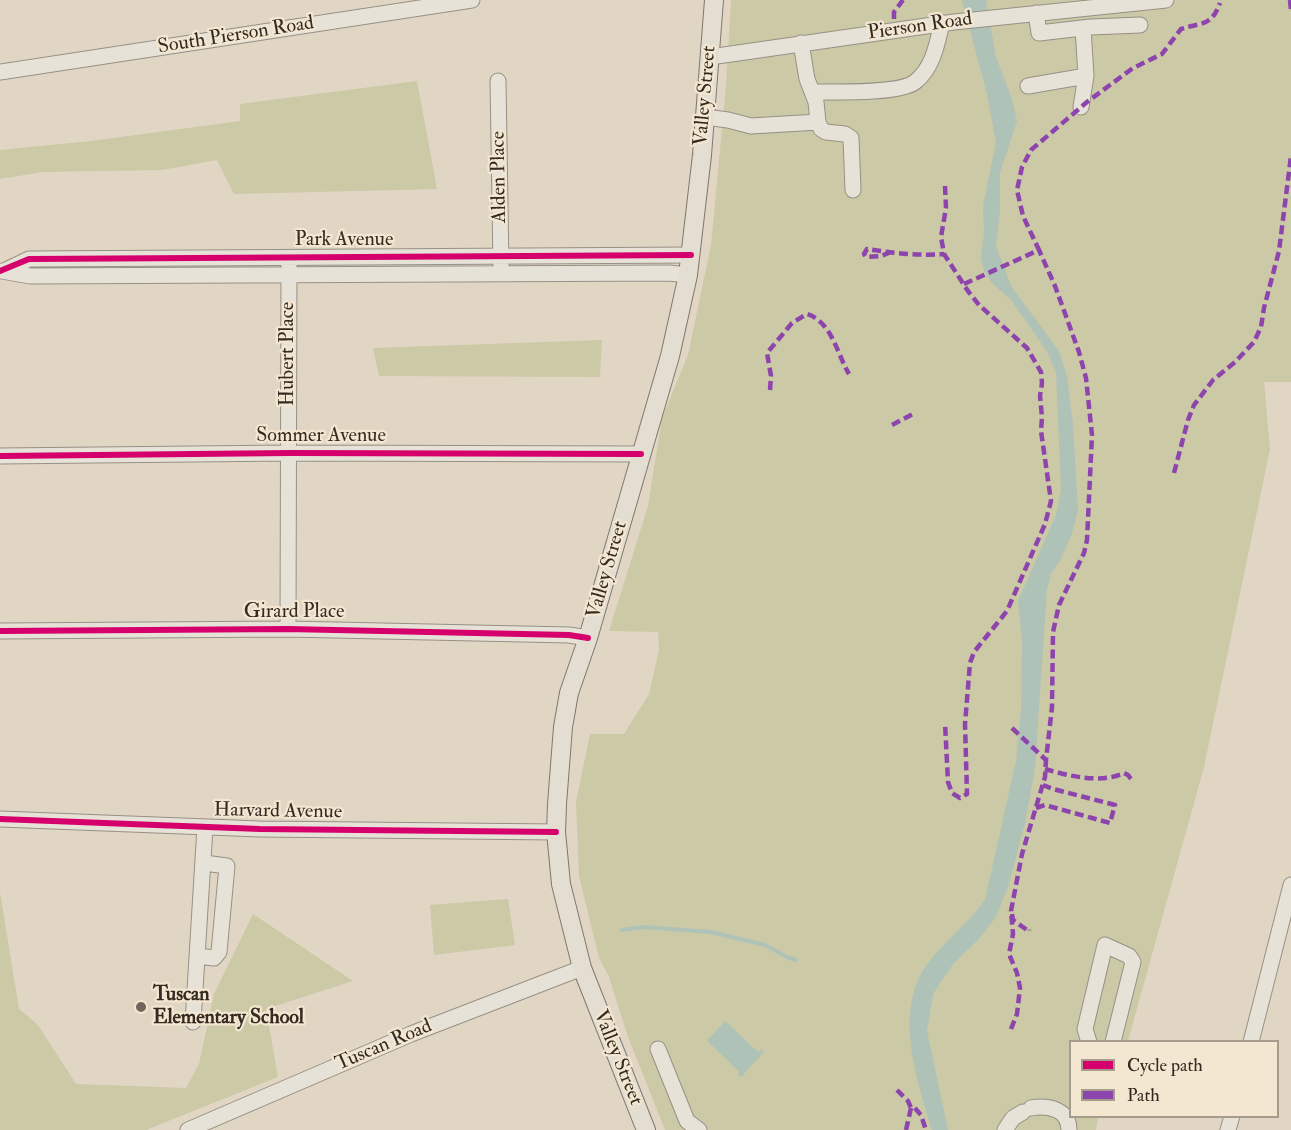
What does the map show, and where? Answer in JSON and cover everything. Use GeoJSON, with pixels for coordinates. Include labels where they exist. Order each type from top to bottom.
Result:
{"type":"FeatureCollection","features":[{"type":"Feature","properties":{"kind":"main road","name":"Valley Street"},"geometry":{"type":"LineString","coordinates":[[646,1130],[582,968],[561,884],[556,832],[562,727],[569,693],[588,638],[670,356],[688,275],[692,255],[714,0]]}},
{"type":"Feature","properties":{"kind":"street","name":"South Pierson Road"},"geometry":{"type":"LineString","coordinates":[[0,72],[472,0]]}},
{"type":"Feature","properties":{"kind":"street","name":"Pierson Road"},"geometry":{"type":"LineString","coordinates":[[710,57],[948,22],[1166,0]]}},
{"type":"Feature","properties":{"kind":"street"},"geometry":{"type":"LineString","coordinates":[[1081,107],[1086,76],[1086,8]]}},
{"type":"Feature","properties":{"kind":"street"},"geometry":{"type":"LineString","coordinates":[[1036,13],[1039,33],[1140,25]]}},
{"type":"Feature","properties":{"kind":"street"},"geometry":{"type":"LineString","coordinates":[[813,92],[865,92],[914,84],[925,72],[936,52],[948,22]]}},
{"type":"Feature","properties":{"kind":"street"},"geometry":{"type":"LineString","coordinates":[[801,43],[807,79],[816,102],[821,129],[826,132],[844,134],[851,138],[853,190]]}},
{"type":"Feature","properties":{"kind":"street"},"geometry":{"type":"LineString","coordinates":[[1028,86],[1086,76]]}},
{"type":"Feature","properties":{"kind":"street","name":"Alden Place"},"geometry":{"type":"LineString","coordinates":[[498,81],[501,265]]}},
{"type":"Feature","properties":{"kind":"street"},"geometry":{"type":"LineString","coordinates":[[705,117],[752,126],[818,122]]}},
{"type":"Feature","properties":{"kind":"street","name":"Park Avenue"},"geometry":{"type":"LineString","coordinates":[[2,271],[30,276],[289,266],[501,265],[692,255]]}},
{"type":"Feature","properties":{"kind":"street","name":"Park Avenue"},"geometry":{"type":"LineString","coordinates":[[501,265],[688,275]]}},
{"type":"Feature","properties":{"kind":"street","name":"Hubert Place"},"geometry":{"type":"LineString","coordinates":[[288,629],[289,266]]}},
{"type":"Feature","properties":{"kind":"street","name":"Sommer Avenue"},"geometry":{"type":"LineString","coordinates":[[0,456],[290,453],[641,454]]}},
{"type":"Feature","properties":{"kind":"street","name":"Girard Place"},"geometry":{"type":"LineString","coordinates":[[0,632],[288,629],[569,635],[588,638]]}},
{"type":"Feature","properties":{"kind":"street","name":"Harvard Avenue"},"geometry":{"type":"LineString","coordinates":[[0,819],[205,827],[556,832]]}},
{"type":"Feature","properties":{"kind":"street"},"geometry":{"type":"LineString","coordinates":[[194,1022],[205,827]]}},
{"type":"Feature","properties":{"kind":"street"},"geometry":{"type":"LineString","coordinates":[[198,956],[214,958],[219,952],[227,866],[204,863]]}},
{"type":"Feature","properties":{"kind":"street"},"geometry":{"type":"LineString","coordinates":[[1251,1040],[1291,887]]}},
{"type":"Feature","properties":{"kind":"street"},"geometry":{"type":"LineString","coordinates":[[1089,1040],[1085,1029],[1105,945],[1129,956],[1133,963],[1113,1040]]}},
{"type":"Feature","properties":{"kind":"street","name":"Tuscan Road"},"geometry":{"type":"LineString","coordinates":[[188,1130],[411,1034],[582,968]]}},
{"type":"Feature","properties":{"kind":"street"},"geometry":{"type":"LineString","coordinates":[[658,1049],[687,1121],[699,1130]]}},
{"type":"Feature","properties":{"kind":"street"},"geometry":{"type":"LineString","coordinates":[[1005,1130],[1013,1118],[1027,1110],[1049,1107],[1060,1111],[1068,1119]]}},
{"type":"Feature","properties":{"kind":"path"},"geometry":{"type":"LineString","coordinates":[[1027,930],[1034,930]]}},
{"type":"Feature","properties":{"kind":"shaded area"},"geometry":{"type":"Polygon","coordinates":[[[731,0],[1291,0],[1291,382],[1264,382],[1270,449],[1204,767],[1128,1040],[1069,1040],[1069,1118],[1098,1118],[1096,1130],[665,1130],[628,1037],[609,977],[599,958],[579,876],[576,802],[590,734],[624,734],[649,694],[659,650],[658,632],[609,631],[648,506],[662,418],[688,355],[711,245],[726,86],[731,0]]]}},
{"type":"Feature","properties":{"kind":"shaded area"},"geometry":{"type":"Polygon","coordinates":[[[962,0],[986,0],[996,57],[1012,99],[1017,121],[1000,173],[1000,210],[996,246],[1011,286],[1059,351],[1067,376],[1073,424],[1078,511],[1071,536],[1061,559],[1051,574],[1047,590],[1035,768],[1025,823],[1008,887],[996,917],[979,939],[953,964],[933,994],[927,1031],[948,1130],[932,1130],[914,1065],[910,1019],[912,998],[920,977],[932,958],[985,900],[1016,761],[1021,710],[1022,640],[1018,601],[1056,515],[1061,490],[1056,372],[1046,350],[1011,300],[992,283],[984,271],[981,257],[984,233],[983,205],[996,143],[987,94],[962,0]]]}},
{"type":"Feature","properties":{"kind":"shaded area"},"geometry":{"type":"Polygon","coordinates":[[[417,81],[437,189],[234,194],[217,160],[162,170],[43,172],[0,179],[0,150],[91,141],[240,121],[240,104],[417,81]]]}},
{"type":"Feature","properties":{"kind":"shaded area"},"geometry":{"type":"Polygon","coordinates":[[[602,340],[600,377],[379,376],[373,348],[602,340]]]}},
{"type":"Feature","properties":{"kind":"shaded area"},"geometry":{"type":"Polygon","coordinates":[[[0,892],[19,1009],[38,1025],[76,1084],[186,1088],[199,1064],[214,994],[253,914],[353,981],[266,1009],[278,1077],[146,1130],[0,1130],[0,892]]]}},
{"type":"Feature","properties":{"kind":"shaded area"},"geometry":{"type":"Polygon","coordinates":[[[508,899],[515,945],[434,955],[430,905],[508,899]]]}},
{"type":"Feature","properties":{"kind":"shaded area"},"geometry":{"type":"Polygon","coordinates":[[[725,1021],[758,1052],[762,1049],[764,1052],[741,1077],[738,1074],[740,1072],[707,1041],[725,1021]]]}},
{"type":"Feature","properties":{"kind":"waterway"},"geometry":{"type":"LineString","coordinates":[[622,930],[643,927],[711,932],[765,945],[796,960]]}},
{"type":"Feature","properties":{"kind":"marked path"},"geometry":{"type":"LineString","coordinates":[[894,19],[894,12],[903,0]]}},
{"type":"Feature","properties":{"kind":"marked path"},"geometry":{"type":"LineString","coordinates":[[1290,0],[1291,10]]}},
{"type":"Feature","properties":{"kind":"marked path"},"geometry":{"type":"LineString","coordinates":[[964,284],[1039,250],[1023,216],[1017,190],[1022,167],[1031,150],[1087,102],[1133,68],[1162,54],[1181,29],[1209,20],[1217,11],[1220,3]]}},
{"type":"Feature","properties":{"kind":"marked path"},"geometry":{"type":"LineString","coordinates":[[1174,473],[1194,405],[1213,380],[1254,342],[1261,327],[1279,251],[1291,156]]}},
{"type":"Feature","properties":{"kind":"marked path"},"geometry":{"type":"LineString","coordinates":[[945,186],[946,208],[941,237],[944,254],[979,305],[1027,348],[1041,372],[1041,431],[1051,501],[1045,524],[1007,611],[974,652],[970,663],[965,724],[967,794],[960,798],[952,793],[948,782],[945,723]]}},
{"type":"Feature","properties":{"kind":"marked path"},"geometry":{"type":"LineString","coordinates":[[891,252],[881,256],[866,257],[864,254],[867,249],[906,254],[944,254]]}},
{"type":"Feature","properties":{"kind":"marked path"},"geometry":{"type":"LineString","coordinates":[[1012,728],[1046,760],[1052,707],[1053,632],[1059,605],[1084,553],[1087,540],[1092,435],[1086,378],[1055,286],[1039,250]]}},
{"type":"Feature","properties":{"kind":"marked path"},"geometry":{"type":"LineString","coordinates":[[770,390],[771,376],[767,353],[792,323],[807,314],[815,318],[828,331],[849,374]]}},
{"type":"Feature","properties":{"kind":"marked path"},"geometry":{"type":"LineString","coordinates":[[892,425],[913,414]]}},
{"type":"Feature","properties":{"kind":"marked path"},"geometry":{"type":"LineString","coordinates":[[1011,1029],[1017,1014],[1020,988],[1009,954],[1013,934],[1011,911],[1022,854],[1045,777],[1046,760]]}},
{"type":"Feature","properties":{"kind":"marked path"},"geometry":{"type":"LineString","coordinates":[[1045,769],[1095,778],[1124,773],[1131,779]]}},
{"type":"Feature","properties":{"kind":"marked path"},"geometry":{"type":"LineString","coordinates":[[1036,808],[1045,805],[1110,823],[1115,805],[1043,785]]}},
{"type":"Feature","properties":{"kind":"marked path"},"geometry":{"type":"LineString","coordinates":[[1012,914],[1013,920],[1027,930]]}},
{"type":"Feature","properties":{"kind":"marked path"},"geometry":{"type":"LineString","coordinates":[[897,1090],[908,1101],[911,1108]]}},
{"type":"Feature","properties":{"kind":"marked path"},"geometry":{"type":"LineString","coordinates":[[906,1130],[911,1108],[914,1107],[921,1115],[926,1130]]}},
{"type":"Feature","properties":{"kind":"cycle path"},"geometry":{"type":"LineString","coordinates":[[0,271],[29,259],[691,255]]}},
{"type":"Feature","properties":{"kind":"cycle path"},"geometry":{"type":"LineString","coordinates":[[0,456],[290,453],[641,454]]}},
{"type":"Feature","properties":{"kind":"cycle path"},"geometry":{"type":"LineString","coordinates":[[0,631],[288,629],[569,635],[588,638]]}},
{"type":"Feature","properties":{"kind":"cycle path"},"geometry":{"type":"LineString","coordinates":[[0,819],[260,829],[556,832]]}},
{"type":"Feature","properties":{"kind":"place","name":"Tuscan Elementary School"},"geometry":{"type":"Point","coordinates":[141,1007]}}]}
